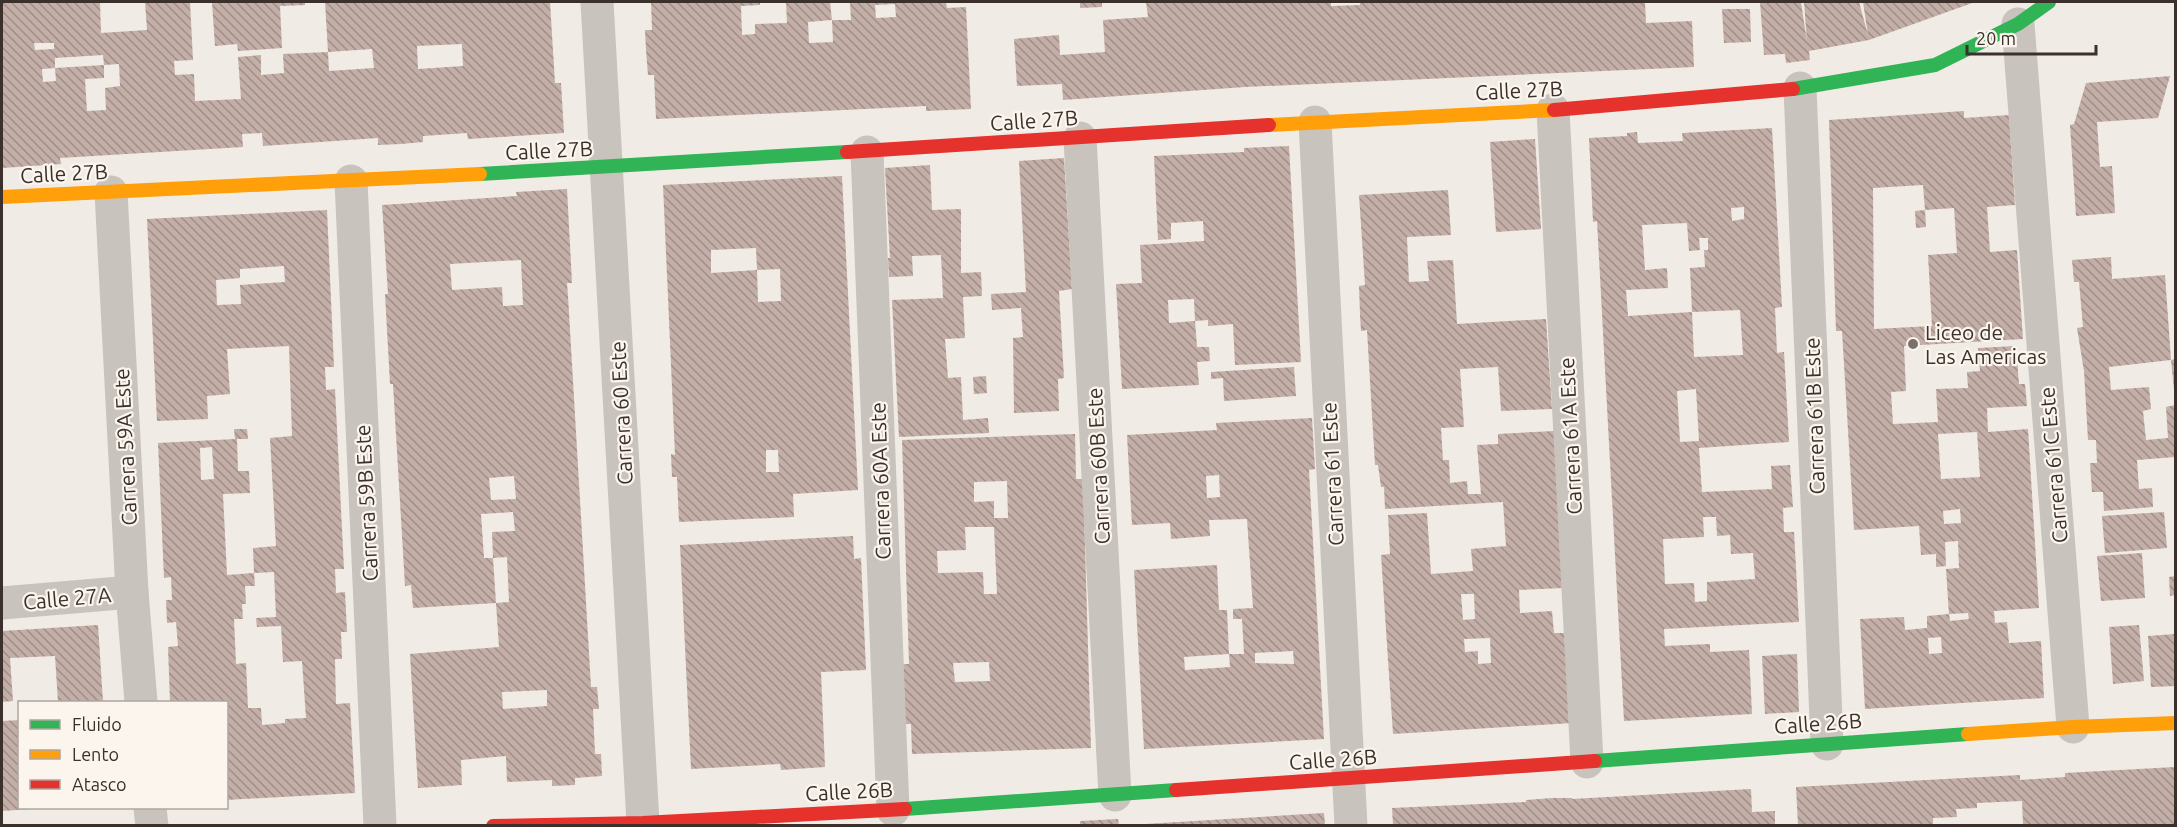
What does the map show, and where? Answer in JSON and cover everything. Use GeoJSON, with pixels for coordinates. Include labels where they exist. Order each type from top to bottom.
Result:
{"type":"FeatureCollection","features":[{"type":"Feature","properties":{"kind":"street","name":"Carrera 60 Este"},"geometry":{"type":"LineString","coordinates":[[597,2],[643,824]]}},
{"type":"Feature","properties":{"kind":"street","name":"Calle 27B"},"geometry":{"type":"LineString","coordinates":[[2,197],[608,168],[1315,122],[1553,110],[1800,88],[1935,65],[2018,24],[2049,2]]}},
{"type":"Feature","properties":{"kind":"street","name":"Carrera 61C Este"},"geometry":{"type":"LineString","coordinates":[[2018,24],[2073,727]]}},
{"type":"Feature","properties":{"kind":"street","name":"Carrera 61B Este"},"geometry":{"type":"LineString","coordinates":[[1800,88],[1827,744]]}},
{"type":"Feature","properties":{"kind":"street","name":"Carrera 61A Este"},"geometry":{"type":"LineString","coordinates":[[1553,110],[1587,762]]}},
{"type":"Feature","properties":{"kind":"street","name":"Carrera 61 Este"},"geometry":{"type":"LineString","coordinates":[[1315,122],[1351,825]]}},
{"type":"Feature","properties":{"kind":"street","name":"Carrera 60B Este"},"geometry":{"type":"LineString","coordinates":[[1080,138],[1115,795]]}},
{"type":"Feature","properties":{"kind":"street","name":"Carrera 60A Este"},"geometry":{"type":"LineString","coordinates":[[867,152],[893,810]]}},
{"type":"Feature","properties":{"kind":"street","name":"Carrera 59B Este"},"geometry":{"type":"LineString","coordinates":[[351,181],[380,825]]}},
{"type":"Feature","properties":{"kind":"street","name":"Carrera 59A Este"},"geometry":{"type":"LineString","coordinates":[[111,192],[132,592],[141,701]]}},
{"type":"Feature","properties":{"kind":"street","name":"Calle 27A"},"geometry":{"type":"LineString","coordinates":[[2,603],[132,592]]}},
{"type":"Feature","properties":{"kind":"street","name":"Calle 26B"},"geometry":{"type":"LineString","coordinates":[[494,825],[643,824],[893,810],[2073,727],[2175,723]]}},
{"type":"Feature","properties":{"kind":"street"},"geometry":{"type":"LineString","coordinates":[[150,809],[152,825]]}},
{"type":"Feature","properties":{"kind":"building"},"geometry":{"type":"Polygon","coordinates":[[[2,2],[100,2],[101,33],[147,30],[145,2],[190,2],[193,60],[174,61],[175,75],[194,74],[195,101],[241,99],[238,57],[261,55],[261,75],[284,73],[283,54],[328,52],[325,2],[550,2],[555,83],[561,83],[564,133],[468,139],[467,133],[423,136],[423,142],[401,144],[378,145],[378,138],[263,146],[262,133],[242,134],[243,147],[60,158],[61,164],[2,168],[2,2]],[[34,43],[35,50],[54,49],[54,43],[34,43]],[[462,44],[417,46],[418,69],[463,66],[462,44]],[[372,49],[328,52],[329,71],[374,68],[372,49]],[[103,55],[55,58],[55,68],[104,65],[103,55]],[[119,64],[104,65],[104,78],[85,79],[87,111],[106,110],[105,88],[120,86],[119,64]],[[55,68],[42,69],[43,82],[56,81],[55,68]]]}},
{"type":"Feature","properties":{"kind":"building"},"geometry":{"type":"Polygon","coordinates":[[[212,2],[305,2],[305,5],[280,6],[282,48],[238,51],[237,44],[215,46],[212,2]]]}},
{"type":"Feature","properties":{"kind":"building"},"geometry":{"type":"Polygon","coordinates":[[[651,2],[760,2],[760,5],[741,6],[742,35],[755,34],[755,24],[787,23],[786,2],[830,2],[832,20],[851,20],[850,2],[946,2],[947,8],[966,7],[971,109],[926,111],[926,106],[656,119],[654,75],[648,75],[645,30],[652,30],[651,2]],[[895,4],[875,5],[876,18],[896,17],[895,4]],[[832,20],[808,22],[809,43],[833,42],[832,20]]]}},
{"type":"Feature","properties":{"kind":"building"},"geometry":{"type":"Polygon","coordinates":[[[1080,2],[1102,2],[1102,7],[1080,8],[1080,2]]]}},
{"type":"Feature","properties":{"kind":"building"},"geometry":{"type":"Polygon","coordinates":[[[1146,2],[1331,2],[1331,6],[1360,5],[1360,2],[1645,2],[1646,23],[1692,21],[1694,67],[1245,87],[1063,100],[1062,84],[1017,86],[1014,39],[1059,35],[1060,55],[1105,52],[1103,20],[1148,17],[1146,2]]]}},
{"type":"Feature","properties":{"kind":"building"},"geometry":{"type":"Polygon","coordinates":[[[1760,2],[1801,2],[1807,42],[1804,2],[1859,2],[1868,35],[1863,2],[1975,2],[1869,40],[1809,51],[1810,60],[1786,63],[1785,54],[1764,55],[1760,2]]]}},
{"type":"Feature","properties":{"kind":"building"},"geometry":{"type":"Polygon","coordinates":[[[1722,9],[1750,9],[1751,42],[1724,43],[1722,9]]]}},
{"type":"Feature","properties":{"kind":"building"},"geometry":{"type":"Polygon","coordinates":[[[2170,76],[2158,118],[2097,122],[2100,167],[2112,166],[2115,213],[2076,216],[2070,125],[2074,124],[2086,83],[2170,76]]]}},
{"type":"Feature","properties":{"kind":"building"},"geometry":{"type":"Polygon","coordinates":[[[1964,111],[1964,118],[2009,115],[2015,205],[1987,207],[1990,252],[2017,250],[2023,339],[1904,346],[1906,391],[1891,392],[1893,424],[1938,422],[1936,389],[1968,388],[1967,372],[1980,371],[1978,348],[2016,346],[2019,384],[2025,384],[2027,406],[1987,408],[1988,432],[2028,429],[2039,608],[1994,611],[1995,623],[2007,622],[2009,643],[2041,641],[2044,698],[1865,709],[1860,619],[1904,617],[1905,630],[1927,628],[1927,616],[1949,614],[1946,569],[1959,568],[1958,541],[1945,542],[1946,566],[1936,567],[1936,554],[1921,555],[1919,526],[1854,530],[1842,331],[1836,331],[1829,120],[1964,111]],[[1923,185],[1873,188],[1874,329],[1932,326],[1928,255],[1957,253],[1954,208],[1925,210],[1923,185]],[[1977,432],[1938,434],[1941,479],[1980,477],[1977,432]],[[1960,509],[1943,511],[1944,524],[1961,523],[1960,509]],[[1968,613],[1949,614],[1950,621],[1969,619],[1968,613]],[[1941,637],[1928,638],[1929,654],[1942,653],[1941,637]]]}},
{"type":"Feature","properties":{"kind":"building"},"geometry":{"type":"Polygon","coordinates":[[[1772,128],[1782,307],[1775,308],[1777,353],[1784,352],[1789,442],[1699,448],[1702,492],[1772,489],[1771,466],[1790,465],[1793,507],[1783,508],[1784,532],[1794,532],[1799,622],[1664,629],[1665,646],[1710,644],[1710,652],[1749,650],[1752,714],[1624,721],[1597,221],[1593,222],[1589,138],[1627,136],[1627,133],[1637,132],[1638,143],[1683,141],[1682,133],[1772,128]],[[1744,207],[1731,208],[1732,221],[1744,219],[1744,207]],[[1687,223],[1642,225],[1645,270],[1667,268],[1668,288],[1626,290],[1628,316],[1692,312],[1690,268],[1705,267],[1704,250],[1708,250],[1708,238],[1699,238],[1700,250],[1689,251],[1687,223]],[[1740,310],[1692,312],[1694,357],[1743,355],[1740,310]],[[1696,389],[1677,391],[1680,442],[1699,441],[1696,389]],[[1703,517],[1704,537],[1663,539],[1665,584],[1694,583],[1695,602],[1707,601],[1707,582],[1755,579],[1753,553],[1731,554],[1730,535],[1717,536],[1716,517],[1703,517]]]}},
{"type":"Feature","properties":{"kind":"building"},"geometry":{"type":"Polygon","coordinates":[[[1535,139],[1541,229],[1496,232],[1490,142],[1535,139]]]}},
{"type":"Feature","properties":{"kind":"building"},"geometry":{"type":"Polygon","coordinates":[[[1289,146],[1301,362],[1235,365],[1233,324],[1208,326],[1208,320],[1195,321],[1197,347],[1209,347],[1210,361],[1197,362],[1199,385],[1122,389],[1116,284],[1142,283],[1140,245],[1204,241],[1203,221],[1171,223],[1171,239],[1158,240],[1154,156],[1244,152],[1244,148],[1289,146]],[[1194,299],[1168,300],[1169,323],[1195,321],[1194,299]]]}},
{"type":"Feature","properties":{"kind":"building"},"geometry":{"type":"Polygon","coordinates":[[[1064,158],[1072,289],[1059,291],[1064,378],[1058,379],[1059,411],[1014,413],[1013,338],[1023,337],[1021,308],[992,310],[991,294],[1026,292],[1019,161],[1064,158]]]}},
{"type":"Feature","properties":{"kind":"building"},"geometry":{"type":"Polygon","coordinates":[[[930,165],[932,210],[961,209],[961,273],[981,272],[982,296],[963,297],[965,338],[945,339],[948,378],[961,377],[963,420],[988,418],[989,433],[899,437],[892,300],[943,298],[941,255],[912,256],[913,276],[889,277],[885,168],[930,165]]]}},
{"type":"Feature","properties":{"kind":"building"},"geometry":{"type":"Polygon","coordinates":[[[842,176],[858,490],[793,494],[794,517],[679,522],[677,477],[672,477],[671,454],[675,455],[663,185],[842,176]],[[756,248],[711,250],[711,273],[757,270],[756,248]],[[780,269],[757,270],[758,302],[781,301],[780,269]],[[766,450],[766,472],[779,472],[778,450],[766,450]]]}},
{"type":"Feature","properties":{"kind":"building"},"geometry":{"type":"Polygon","coordinates":[[[567,189],[572,283],[567,283],[591,687],[597,687],[599,709],[593,709],[595,754],[601,754],[602,776],[575,778],[575,785],[552,786],[552,780],[507,782],[506,756],[461,760],[462,785],[418,788],[410,654],[499,647],[496,603],[413,608],[411,585],[405,586],[393,384],[390,384],[385,294],[388,294],[382,205],[517,196],[516,192],[567,189]],[[521,260],[450,264],[452,290],[502,287],[503,306],[523,305],[521,260]],[[514,476],[489,478],[491,500],[516,499],[514,476]],[[513,512],[481,514],[484,558],[493,558],[492,532],[515,531],[513,512]],[[507,557],[493,558],[496,603],[509,602],[507,557]],[[547,690],[502,692],[503,709],[547,706],[547,690]]]}},
{"type":"Feature","properties":{"kind":"building"},"geometry":{"type":"Polygon","coordinates":[[[1448,190],[1451,235],[1407,237],[1409,282],[1429,281],[1427,261],[1453,260],[1457,324],[1546,319],[1552,409],[1501,411],[1498,367],[1460,369],[1464,427],[1441,428],[1443,460],[1449,460],[1450,483],[1467,481],[1468,494],[1481,494],[1477,445],[1498,444],[1498,434],[1554,431],[1563,588],[1519,590],[1520,613],[1552,611],[1554,633],[1567,633],[1572,723],[1393,734],[1381,555],[1390,554],[1388,515],[1427,513],[1431,574],[1473,571],[1471,549],[1506,546],[1503,502],[1385,509],[1384,487],[1381,487],[1378,465],[1375,465],[1367,330],[1361,331],[1359,286],[1365,285],[1359,195],[1448,190]],[[1461,594],[1463,620],[1475,619],[1474,594],[1461,594]],[[1490,638],[1464,639],[1465,652],[1478,651],[1478,664],[1491,663],[1490,638]]]}},
{"type":"Feature","properties":{"kind":"building"},"geometry":{"type":"Polygon","coordinates":[[[327,210],[334,367],[325,367],[326,390],[335,389],[344,569],[335,569],[336,593],[345,592],[347,632],[341,632],[342,659],[335,659],[336,704],[350,703],[355,793],[228,800],[228,701],[170,701],[168,647],[178,646],[176,622],[167,623],[166,600],[172,600],[171,577],[164,578],[158,443],[235,439],[234,429],[247,429],[248,439],[237,439],[238,471],[249,471],[250,493],[223,494],[227,575],[254,573],[253,548],[276,546],[270,438],[292,436],[289,346],[227,349],[230,394],[207,396],[208,419],[157,421],[147,219],[327,210]],[[284,266],[240,269],[240,278],[216,280],[217,305],[241,304],[240,285],[285,282],[284,266]],[[212,447],[200,448],[201,480],[214,479],[212,447]],[[274,572],[254,573],[255,586],[245,586],[246,604],[242,604],[243,619],[234,619],[236,664],[246,663],[248,708],[261,708],[262,725],[285,723],[285,719],[306,718],[302,661],[283,662],[281,626],[257,627],[256,618],[276,617],[274,572]]]}},
{"type":"Feature","properties":{"kind":"building"},"geometry":{"type":"Polygon","coordinates":[[[1925,210],[1926,227],[1916,228],[1915,211],[1925,210]]]}},
{"type":"Feature","properties":{"kind":"building"},"geometry":{"type":"Polygon","coordinates":[[[2111,257],[2112,279],[2165,275],[2171,360],[2109,367],[2111,390],[2149,387],[2151,409],[2143,411],[2146,440],[2168,438],[2166,407],[2175,405],[2175,457],[2137,460],[2139,489],[2152,488],[2153,507],[2104,511],[2103,492],[2092,492],[2090,463],[2097,463],[2096,440],[2088,440],[2084,371],[2077,328],[2083,327],[2079,282],[2074,282],[2072,260],[2111,257]]]}},
{"type":"Feature","properties":{"kind":"building"},"geometry":{"type":"Polygon","coordinates":[[[2175,359],[2175,390],[2174,390],[2171,360],[2175,359]]]}},
{"type":"Feature","properties":{"kind":"building"},"geometry":{"type":"Polygon","coordinates":[[[1294,367],[1296,396],[1224,401],[1223,378],[1211,379],[1211,372],[1294,367]]]}},
{"type":"Feature","properties":{"kind":"building"},"geometry":{"type":"Polygon","coordinates":[[[986,376],[987,393],[974,394],[973,377],[986,376]]]}},
{"type":"Feature","properties":{"kind":"building"},"geometry":{"type":"Polygon","coordinates":[[[1312,418],[1315,469],[1309,470],[1324,739],[1144,749],[1134,570],[1217,565],[1219,610],[1227,610],[1229,654],[1244,654],[1242,619],[1233,619],[1233,609],[1253,608],[1247,519],[1209,520],[1210,536],[1171,539],[1170,523],[1132,525],[1127,435],[1217,430],[1216,423],[1312,418]],[[1219,475],[1206,476],[1207,498],[1220,497],[1219,475]],[[1293,651],[1255,653],[1255,663],[1294,664],[1293,651]],[[1229,654],[1184,657],[1185,670],[1230,667],[1229,654]]]}},
{"type":"Feature","properties":{"kind":"building"},"geometry":{"type":"Polygon","coordinates":[[[1075,434],[1076,479],[1083,479],[1091,748],[912,754],[911,724],[904,724],[902,664],[909,664],[902,440],[1075,434]],[[1007,481],[974,482],[974,502],[994,501],[994,518],[1008,518],[1007,481]],[[965,527],[966,550],[937,551],[938,573],[983,572],[984,594],[997,594],[994,527],[965,527]],[[989,662],[953,663],[955,682],[990,681],[989,662]]]}},
{"type":"Feature","properties":{"kind":"building"},"geometry":{"type":"Polygon","coordinates":[[[2164,512],[2167,548],[2105,553],[2102,516],[2164,512]]]}},
{"type":"Feature","properties":{"kind":"building"},"geometry":{"type":"Polygon","coordinates":[[[853,536],[854,559],[861,558],[866,670],[821,672],[825,767],[781,770],[780,764],[691,769],[680,545],[853,536]]]}},
{"type":"Feature","properties":{"kind":"building"},"geometry":{"type":"Polygon","coordinates":[[[2142,553],[2145,598],[2101,601],[2097,556],[2142,553]]]}},
{"type":"Feature","properties":{"kind":"building"},"geometry":{"type":"Polygon","coordinates":[[[2175,576],[2175,595],[2170,596],[2169,577],[2175,576]]]}},
{"type":"Feature","properties":{"kind":"building"},"geometry":{"type":"Polygon","coordinates":[[[98,625],[103,701],[58,701],[55,656],[10,658],[13,701],[2,702],[2,631],[98,625]]]}},
{"type":"Feature","properties":{"kind":"building"},"geometry":{"type":"Polygon","coordinates":[[[2139,625],[2144,681],[2113,684],[2109,627],[2139,625]]]}},
{"type":"Feature","properties":{"kind":"building"},"geometry":{"type":"Polygon","coordinates":[[[2175,634],[2175,686],[2151,687],[2148,636],[2175,634]]]}},
{"type":"Feature","properties":{"kind":"building"},"geometry":{"type":"Polygon","coordinates":[[[1797,654],[1799,712],[1765,714],[1762,656],[1797,654]]]}},
{"type":"Feature","properties":{"kind":"building"},"geometry":{"type":"Polygon","coordinates":[[[18,720],[18,809],[32,809],[2,811],[2,721],[18,720]]]}},
{"type":"Feature","properties":{"kind":"building"},"geometry":{"type":"Polygon","coordinates":[[[2175,767],[2175,825],[2023,825],[2022,801],[1977,803],[1977,808],[1956,809],[1957,817],[1933,818],[1933,825],[1798,825],[1796,787],[2020,775],[2020,780],[2065,777],[2065,773],[2175,767]]]}},
{"type":"Feature","properties":{"kind":"building"},"geometry":{"type":"Polygon","coordinates":[[[1751,789],[1752,812],[1775,811],[1775,825],[1393,825],[1392,808],[1751,789]]]}},
{"type":"Feature","properties":{"kind":"building"},"geometry":{"type":"Polygon","coordinates":[[[1324,813],[1325,825],[1145,825],[1145,824],[1324,813]]]}},
{"type":"Feature","properties":{"kind":"building"},"geometry":{"type":"Polygon","coordinates":[[[1118,819],[1119,825],[1080,825],[1080,821],[1118,819]]]}},
{"type":"Feature","properties":{"kind":"traffic: fast"},"geometry":{"type":"LineString","coordinates":[[1793,89],[1935,65],[2018,24],[2049,2]]}},
{"type":"Feature","properties":{"kind":"traffic: fast"},"geometry":{"type":"LineString","coordinates":[[480,174],[847,152]]}},
{"type":"Feature","properties":{"kind":"traffic: fast"},"geometry":{"type":"LineString","coordinates":[[1595,761],[1968,734]]}},
{"type":"Feature","properties":{"kind":"traffic: fast"},"geometry":{"type":"LineString","coordinates":[[905,809],[1176,790]]}},
{"type":"Feature","properties":{"kind":"traffic: slow"},"geometry":{"type":"LineString","coordinates":[[1269,125],[1554,110]]}},
{"type":"Feature","properties":{"kind":"traffic: slow"},"geometry":{"type":"LineString","coordinates":[[2,197],[480,174]]}},
{"type":"Feature","properties":{"kind":"traffic: slow"},"geometry":{"type":"LineString","coordinates":[[1968,734],[2176,723]]}},
{"type":"Feature","properties":{"kind":"traffic: jam"},"geometry":{"type":"LineString","coordinates":[[1554,110],[1793,89]]}},
{"type":"Feature","properties":{"kind":"traffic: jam"},"geometry":{"type":"LineString","coordinates":[[847,152],[1269,125]]}},
{"type":"Feature","properties":{"kind":"traffic: jam"},"geometry":{"type":"LineString","coordinates":[[1176,790],[1595,761]]}},
{"type":"Feature","properties":{"kind":"traffic: jam"},"geometry":{"type":"LineString","coordinates":[[493,826],[643,823],[905,809]]}},
{"type":"Feature","properties":{"kind":"place","name":"Liceo de Las Americas"},"geometry":{"type":"Point","coordinates":[1913,344]}}]}
